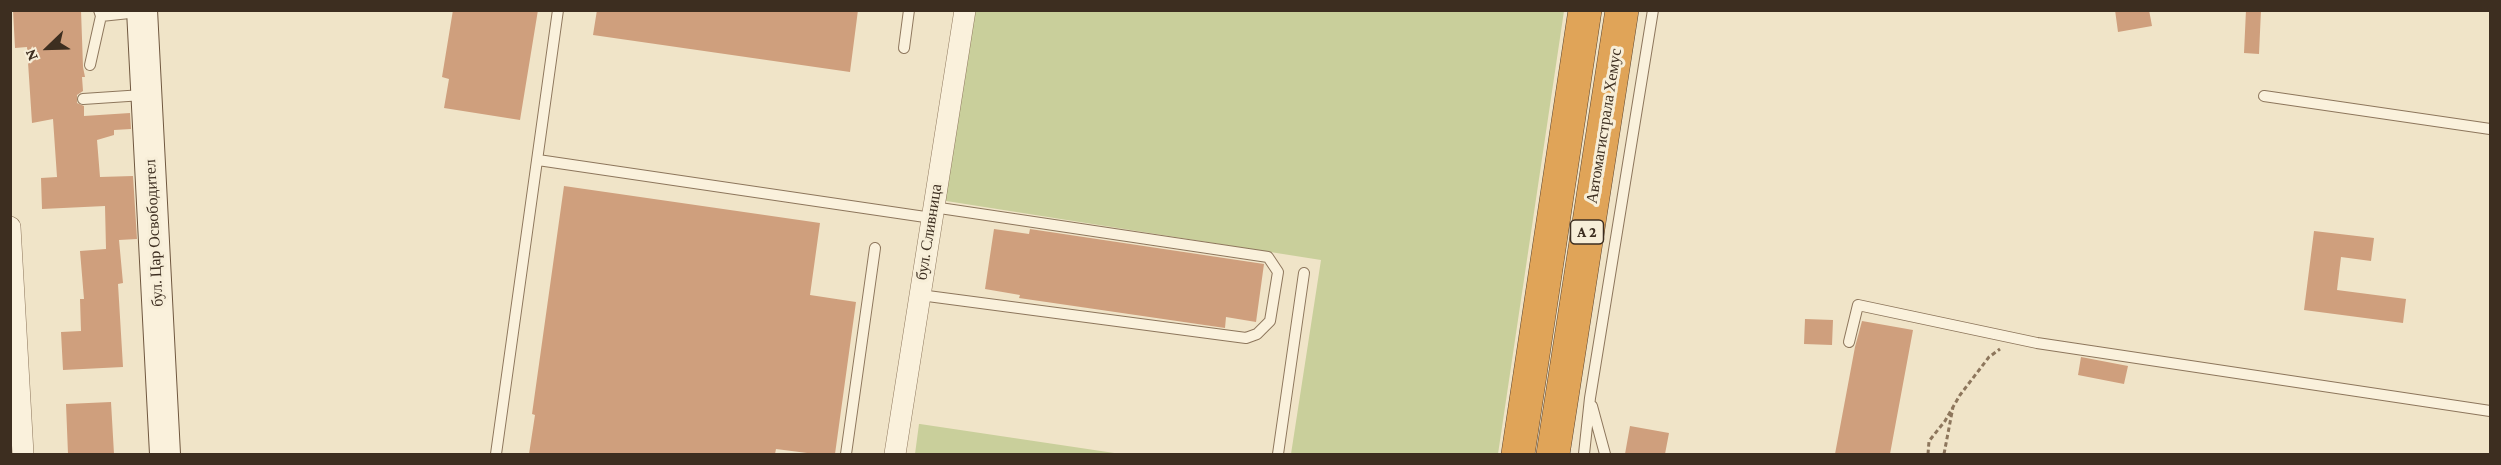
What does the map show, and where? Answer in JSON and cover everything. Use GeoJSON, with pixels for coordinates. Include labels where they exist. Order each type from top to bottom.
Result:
{"type":"FeatureCollection","features":[{"type":"Feature","properties":{"kind":"highway","name":"A 2"},"geometry":{"type":"LineString","coordinates":[[1518,454],[1585,10]]}},
{"type":"Feature","properties":{"kind":"highway","name":"Автомагистрала Хемус"},"geometry":{"type":"LineString","coordinates":[[1553,454],[1622,10]]}},
{"type":"Feature","properties":{"kind":"main road","name":"бул. Цар Освободител"},"geometry":{"type":"LineString","coordinates":[[142,11],[165,454]]}},
{"type":"Feature","properties":{"kind":"street","name":"бул. Сливница"},"geometry":{"type":"LineString","coordinates":[[895,454],[965,10]]}},
{"type":"Feature","properties":{"kind":"street"},"geometry":{"type":"LineString","coordinates":[[10,227],[23,454]]}},
{"type":"Feature","properties":{"kind":"lane"},"geometry":{"type":"LineString","coordinates":[[496,454],[558,10]]}},
{"type":"Feature","properties":{"kind":"lane"},"geometry":{"type":"LineString","coordinates":[[904,48],[909,10]]}},
{"type":"Feature","properties":{"kind":"lane"},"geometry":{"type":"LineString","coordinates":[[1584,454],[1590,398],[1653,10]]}},
{"type":"Feature","properties":{"kind":"lane"},"geometry":{"type":"LineString","coordinates":[[90,65],[100,13],[142,11]]}},
{"type":"Feature","properties":{"kind":"lane"},"geometry":{"type":"LineString","coordinates":[[83,99],[147,94]]}},
{"type":"Feature","properties":{"kind":"lane"},"geometry":{"type":"LineString","coordinates":[[2264,96],[2490,129]]}},
{"type":"Feature","properties":{"kind":"lane"},"geometry":{"type":"LineString","coordinates":[[538,160],[1268,257],[1278,272],[1270,321],[1257,334],[1246,338],[920,295]]}},
{"type":"Feature","properties":{"kind":"lane"},"geometry":{"type":"LineString","coordinates":[[846,454],[875,248]]}},
{"type":"Feature","properties":{"kind":"lane"},"geometry":{"type":"LineString","coordinates":[[1278,454],[1304,273]]}},
{"type":"Feature","properties":{"kind":"lane"},"geometry":{"type":"LineString","coordinates":[[1849,342],[1858,305],[2037,343],[2490,411]]}},
{"type":"Feature","properties":{"kind":"lane"},"geometry":{"type":"LineString","coordinates":[[1590,398],[1605,454]]}},
{"type":"Feature","properties":{"kind":"path"},"geometry":{"type":"LineString","coordinates":[[1928,454],[1929,441],[1989,357],[2007,345],[2037,343]]}},
{"type":"Feature","properties":{"kind":"path"},"geometry":{"type":"LineString","coordinates":[[1944,454],[1954,406]]}},
{"type":"Feature","properties":{"kind":"green space"},"geometry":{"type":"Polygon","coordinates":[[[967,11],[1564,11],[1498,454],[1291,454],[1321,260],[940,200],[967,11]]]}},
{"type":"Feature","properties":{"kind":"green space"},"geometry":{"type":"Polygon","coordinates":[[[920,424],[1121,454],[915,454],[920,424]]]}},
{"type":"Feature","properties":{"kind":"building"},"geometry":{"type":"Polygon","coordinates":[[[13,10],[81,10],[85,77],[82,77],[83,91],[77,95],[77,103],[84,106],[84,116],[130,113],[131,129],[114,130],[114,135],[97,140],[100,177],[133,176],[137,239],[119,240],[123,283],[118,284],[123,367],[63,370],[61,332],[81,331],[80,299],[84,299],[80,251],[106,249],[105,206],[42,209],[41,178],[57,177],[53,119],[32,123],[27,47],[15,48],[13,10]]]}},
{"type":"Feature","properties":{"kind":"building"},"geometry":{"type":"Polygon","coordinates":[[[453,10],[538,10],[520,120],[444,108],[449,79],[442,77],[453,10]]]}},
{"type":"Feature","properties":{"kind":"building"},"geometry":{"type":"Polygon","coordinates":[[[597,10],[858,10],[850,72],[593,35],[597,10]]]}},
{"type":"Feature","properties":{"kind":"building"},"geometry":{"type":"Polygon","coordinates":[[[2115,10],[2149,10],[2152,26],[2118,32],[2115,10]]]}},
{"type":"Feature","properties":{"kind":"building"},"geometry":{"type":"Polygon","coordinates":[[[2246,10],[2261,10],[2259,54],[2244,53],[2246,10]]]}},
{"type":"Feature","properties":{"kind":"building"},"geometry":{"type":"Polygon","coordinates":[[[564,186],[820,223],[810,295],[856,302],[835,454],[776,449],[775,454],[529,454],[535,415],[532,414],[564,186]]]}},
{"type":"Feature","properties":{"kind":"building"},"geometry":{"type":"Polygon","coordinates":[[[994,229],[1029,234],[1030,229],[1264,264],[1256,322],[1226,317],[1225,328],[1019,298],[1020,295],[985,289],[994,229]]]}},
{"type":"Feature","properties":{"kind":"building"},"geometry":{"type":"Polygon","coordinates":[[[2314,231],[2374,238],[2371,261],[2341,257],[2337,290],[2406,299],[2403,323],[2304,310],[2314,231]]]}},
{"type":"Feature","properties":{"kind":"building"},"geometry":{"type":"Polygon","coordinates":[[[1805,319],[1833,320],[1832,345],[1804,344],[1805,319]]]}},
{"type":"Feature","properties":{"kind":"building"},"geometry":{"type":"Polygon","coordinates":[[[1862,321],[1913,330],[1890,454],[1835,454],[1862,321]]]}},
{"type":"Feature","properties":{"kind":"building"},"geometry":{"type":"Polygon","coordinates":[[[2081,357],[2128,366],[2124,384],[2078,375],[2081,357]]]}},
{"type":"Feature","properties":{"kind":"building"},"geometry":{"type":"Polygon","coordinates":[[[111,402],[114,454],[68,454],[66,404],[111,402]]]}},
{"type":"Feature","properties":{"kind":"building"},"geometry":{"type":"Polygon","coordinates":[[[1630,426],[1669,433],[1665,454],[1625,454],[1630,426]]]}}]}
